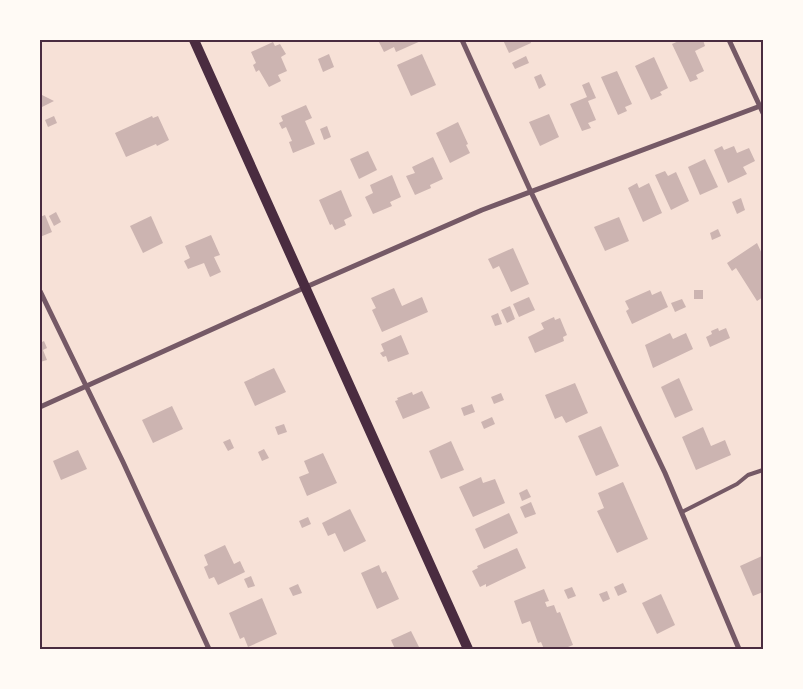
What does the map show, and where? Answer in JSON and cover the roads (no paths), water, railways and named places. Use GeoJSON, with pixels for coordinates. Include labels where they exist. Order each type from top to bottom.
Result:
{"type":"FeatureCollection","features":[{"type":"Feature","properties":{"kind":"main road"},"geometry":{"type":"LineString","coordinates":[[194,40],[468,649]]}},
{"type":"Feature","properties":{"kind":"street"},"geometry":{"type":"LineString","coordinates":[[462,40],[531,192],[648,435],[739,649]]}},
{"type":"Feature","properties":{"kind":"street"},"geometry":{"type":"LineString","coordinates":[[730,40],[763,113]]}},
{"type":"Feature","properties":{"kind":"street"},"geometry":{"type":"LineString","coordinates":[[40,407],[482,210],[761,105]]}},
{"type":"Feature","properties":{"kind":"street"},"geometry":{"type":"LineString","coordinates":[[40,291],[87,386],[209,649]]}},
{"type":"Feature","properties":{"kind":"lane"},"geometry":{"type":"LineString","coordinates":[[682,512],[737,484],[748,476],[763,470]]}}]}
